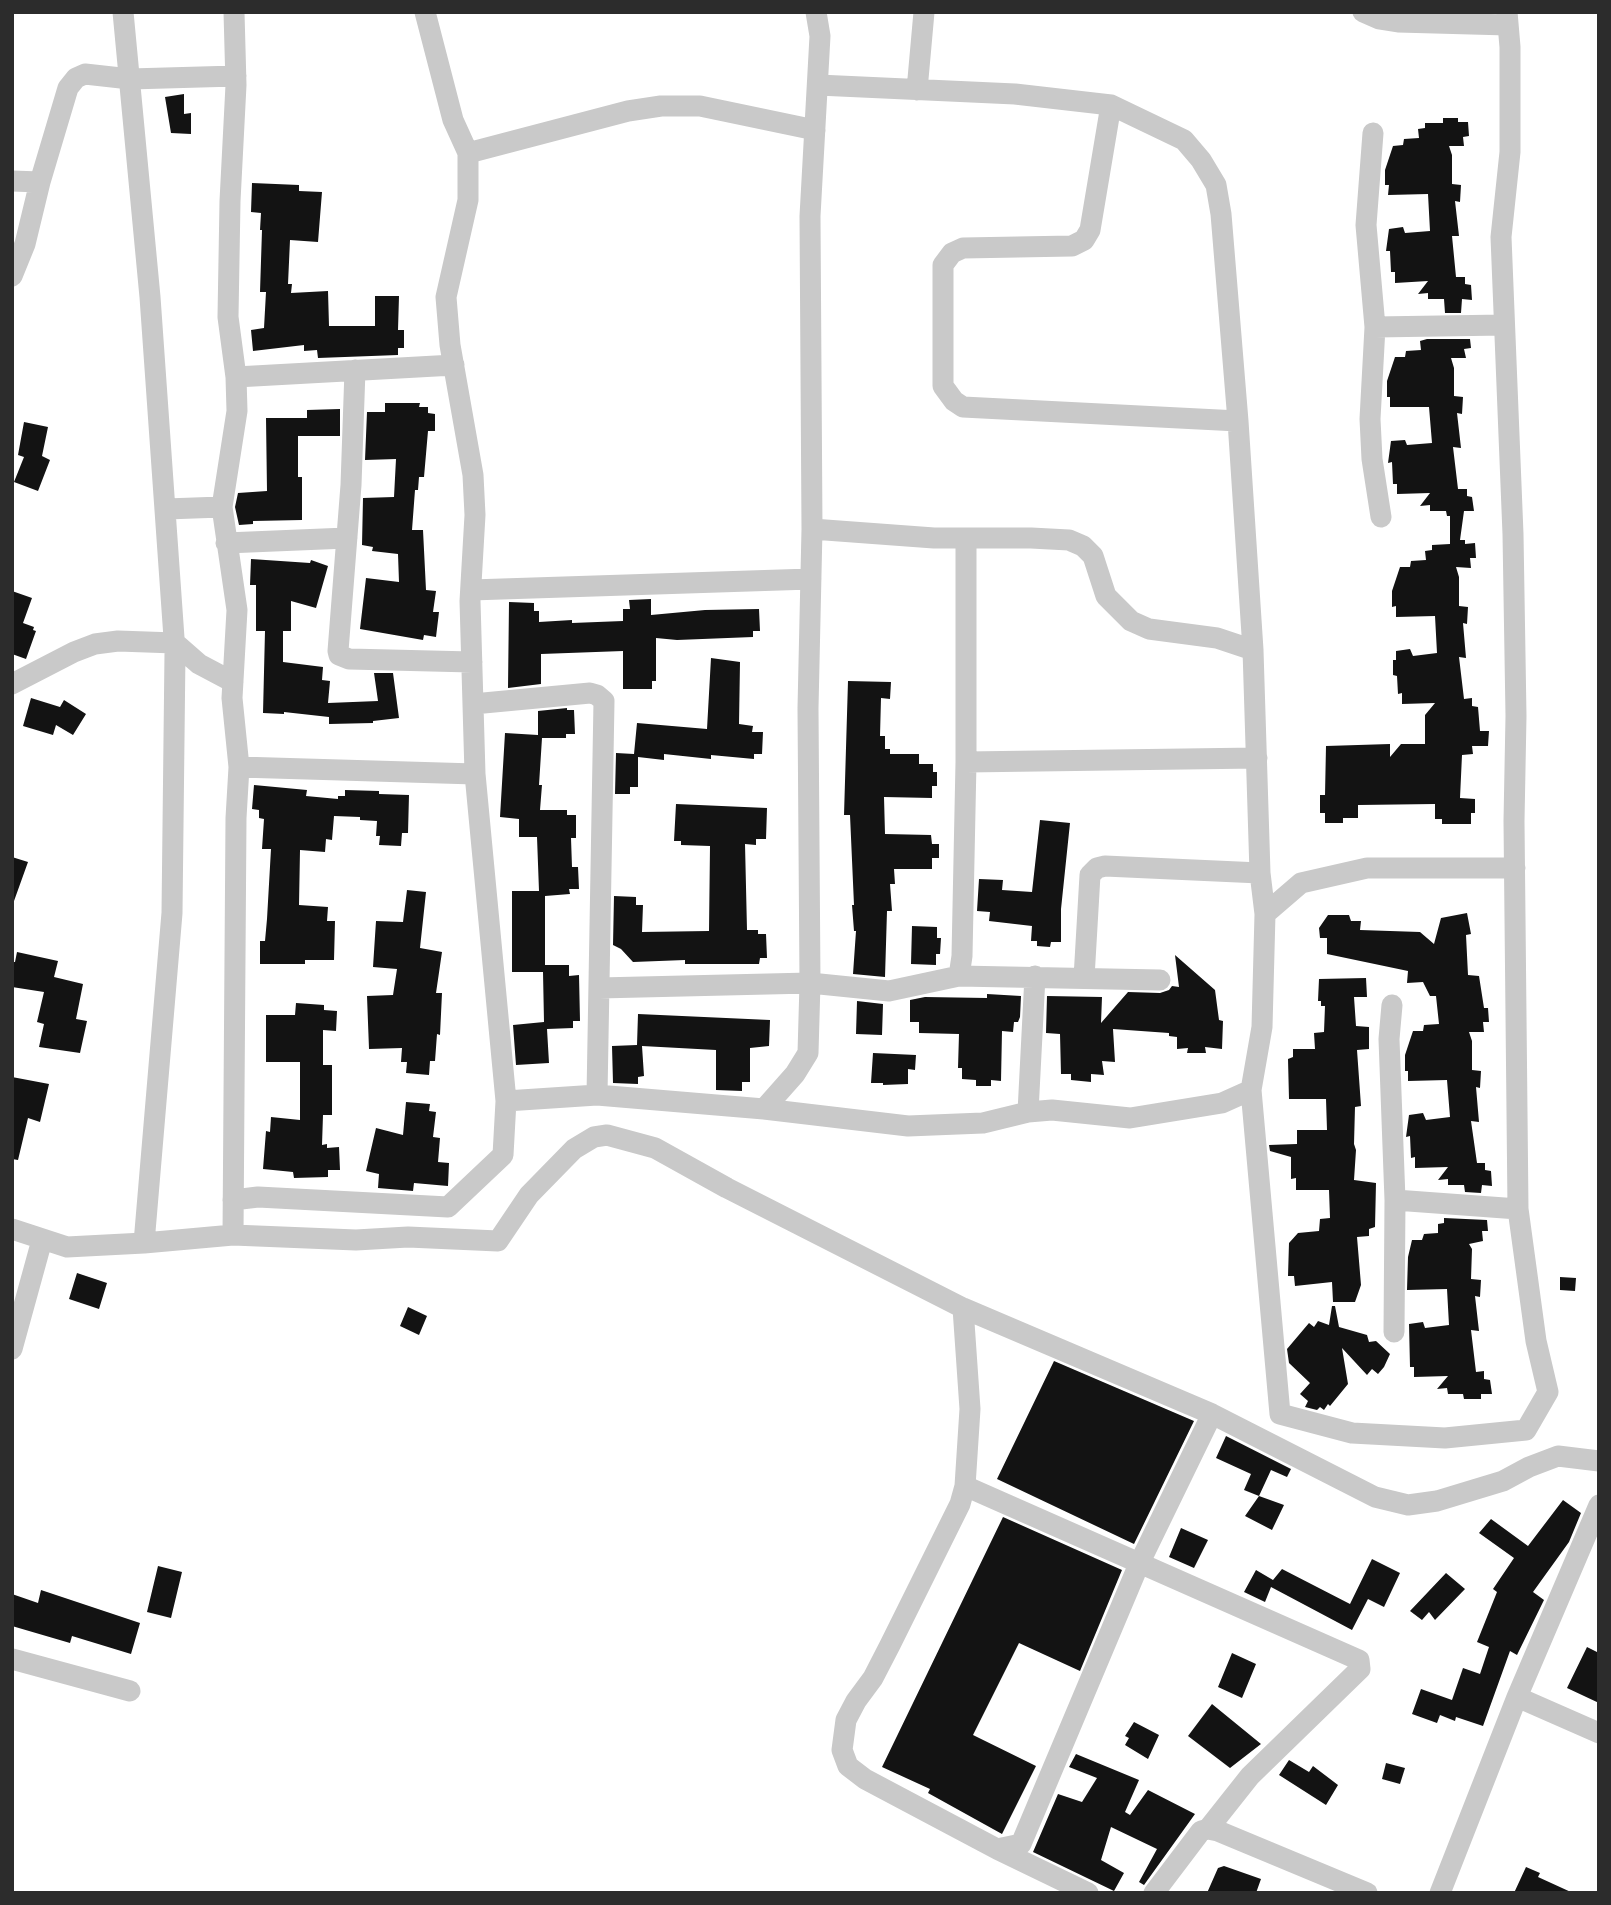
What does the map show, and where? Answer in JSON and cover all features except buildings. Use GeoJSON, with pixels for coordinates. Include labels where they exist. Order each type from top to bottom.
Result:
{"type":"FeatureCollection","features":[{"type":"Feature","properties":{"kind":"street"},"geometry":{"type":"LineString","coordinates":[[123,12],[150,297],[175,643],[172,914],[144,1243]]}},
{"type":"Feature","properties":{"kind":"street"},"geometry":{"type":"LineString","coordinates":[[233,1235],[236,818],[239,766],[232,698],[237,610],[222,507],[237,411],[236,377],[228,317],[236,76],[234,12]]}},
{"type":"Feature","properties":{"kind":"street"},"geometry":{"type":"LineString","coordinates":[[233,1200],[258,1197],[448,1207],[503,1155],[506,1101],[475,774],[471,590],[475,515],[473,475],[450,345],[446,297],[468,200],[468,153],[453,120],[425,12]]}},
{"type":"Feature","properties":{"kind":"street"},"geometry":{"type":"LineString","coordinates":[[764,1109],[795,1074],[808,1053],[808,708],[812,529],[810,216],[820,36],[816,12]]}},
{"type":"Feature","properties":{"kind":"street"},"geometry":{"type":"LineString","coordinates":[[917,90],[924,12]]}},
{"type":"Feature","properties":{"kind":"street"},"geometry":{"type":"LineString","coordinates":[[818,85],[1015,94],[1111,105],[1184,140],[1216,184],[1221,214],[1238,421],[1253,650],[1260,873],[1265,914],[1262,1027],[1251,1090],[1280,1414],[1352,1433],[1445,1438],[1526,1430],[1548,1392],[1536,1341],[1518,1209],[1514,559],[1501,237],[1510,152],[1510,47],[1507,19],[1398,22],[1379,19],[1363,12]]}},
{"type":"Feature","properties":{"kind":"street"},"geometry":{"type":"LineString","coordinates":[[12,276],[25,244],[40,182],[72,82],[85,74],[130,79],[236,76]]}},
{"type":"Feature","properties":{"kind":"street"},"geometry":{"type":"LineString","coordinates":[[1111,105],[1090,230],[1084,240],[1072,246],[963,248],[952,253],[943,265],[943,386],[954,401],[963,407],[1238,421]]}},
{"type":"Feature","properties":{"kind":"street"},"geometry":{"type":"LineString","coordinates":[[468,153],[616,114],[661,106],[700,106],[815,130]]}},
{"type":"Feature","properties":{"kind":"street"},"geometry":{"type":"LineString","coordinates":[[1373,132],[1366,225],[1375,327],[1370,419],[1372,459],[1381,517]]}},
{"type":"Feature","properties":{"kind":"street"},"geometry":{"type":"LineString","coordinates":[[12,181],[40,182]]}},
{"type":"Feature","properties":{"kind":"street"},"geometry":{"type":"LineString","coordinates":[[1375,327],[1504,325]]}},
{"type":"Feature","properties":{"kind":"street"},"geometry":{"type":"LineString","coordinates":[[236,377],[454,365]]}},
{"type":"Feature","properties":{"kind":"street"},"geometry":{"type":"LineString","coordinates":[[355,370],[347,538],[338,651],[340,656],[349,659],[472,662]]}},
{"type":"Feature","properties":{"kind":"street"},"geometry":{"type":"LineString","coordinates":[[166,509],[222,507]]}},
{"type":"Feature","properties":{"kind":"street"},"geometry":{"type":"LineString","coordinates":[[812,529],[894,536],[1069,540],[1083,546],[1093,556],[1106,596],[1131,621],[1149,629],[1217,638],[1253,650]]}},
{"type":"Feature","properties":{"kind":"street"},"geometry":{"type":"LineString","coordinates":[[226,542],[347,538]]}},
{"type":"Feature","properties":{"kind":"street"},"geometry":{"type":"LineString","coordinates":[[959,976],[962,956],[966,762],[966,539]]}},
{"type":"Feature","properties":{"kind":"street"},"geometry":{"type":"LineString","coordinates":[[471,590],[811,579]]}},
{"type":"Feature","properties":{"kind":"street"},"geometry":{"type":"LineString","coordinates":[[12,684],[74,652],[95,644],[118,641],[175,643],[199,664],[233,682]]}},
{"type":"Feature","properties":{"kind":"street"},"geometry":{"type":"LineString","coordinates":[[473,704],[590,693],[604,701],[597,1095]]}},
{"type":"Feature","properties":{"kind":"street"},"geometry":{"type":"LineString","coordinates":[[966,762],[1256,758]]}},
{"type":"Feature","properties":{"kind":"street"},"geometry":{"type":"LineString","coordinates":[[239,766],[475,774]]}},
{"type":"Feature","properties":{"kind":"street"},"geometry":{"type":"LineString","coordinates":[[1084,978],[1090,875],[1097,869],[1105,866],[1260,873]]}},
{"type":"Feature","properties":{"kind":"street"},"geometry":{"type":"LineString","coordinates":[[1265,914],[1301,883],[1367,869],[1514,868]]}},
{"type":"Feature","properties":{"kind":"street"},"geometry":{"type":"LineString","coordinates":[[599,988],[810,984],[889,991],[959,976],[1160,980]]}},
{"type":"Feature","properties":{"kind":"street"},"geometry":{"type":"LineString","coordinates":[[1028,1112],[1035,976]]}},
{"type":"Feature","properties":{"kind":"street"},"geometry":{"type":"LineString","coordinates":[[1392,1004],[1389,1039],[1395,1200],[1394,1332]]}},
{"type":"Feature","properties":{"kind":"street"},"geometry":{"type":"LineString","coordinates":[[506,1101],[597,1095],[764,1109],[908,1126],[983,1122],[1028,1112],[1052,1111],[1130,1118],[1222,1103],[1251,1090]]}},
{"type":"Feature","properties":{"kind":"street"},"geometry":{"type":"LineString","coordinates":[[12,1229],[67,1247],[233,1235],[356,1240],[408,1237],[499,1241],[529,1195],[574,1149],[594,1137],[607,1135],[655,1148],[962,1308],[1212,1414],[1375,1497],[1408,1505],[1437,1501],[1503,1481],[1558,1456],[1599,1461]]}},
{"type":"Feature","properties":{"kind":"street"},"geometry":{"type":"LineString","coordinates":[[1395,1200],[1518,1209]]}},
{"type":"Feature","properties":{"kind":"street"},"geometry":{"type":"LineString","coordinates":[[12,1349],[42,1241]]}},
{"type":"Feature","properties":{"kind":"street"},"geometry":{"type":"LineString","coordinates":[[962,1308],[970,1409],[965,1486],[960,1504],[879,1667],[846,1720],[842,1750],[848,1766],[865,1779],[997,1849],[1088,1893]]}},
{"type":"Feature","properties":{"kind":"street"},"geometry":{"type":"LineString","coordinates":[[997,1849],[1021,1844],[1139,1564],[1212,1414]]}},
{"type":"Feature","properties":{"kind":"street"},"geometry":{"type":"LineString","coordinates":[[965,1486],[1359,1660],[1360,1669],[1250,1776],[1208,1829]]}},
{"type":"Feature","properties":{"kind":"street"},"geometry":{"type":"LineString","coordinates":[[1440,1893],[1517,1697],[1599,1505]]}},
{"type":"Feature","properties":{"kind":"street"},"geometry":{"type":"LineString","coordinates":[[12,1659],[130,1691]]}},
{"type":"Feature","properties":{"kind":"street"},"geometry":{"type":"LineString","coordinates":[[1517,1697],[1599,1732]]}},
{"type":"Feature","properties":{"kind":"street"},"geometry":{"type":"LineString","coordinates":[[1154,1893],[1201,1831],[1208,1829],[1367,1893]]}}]}
